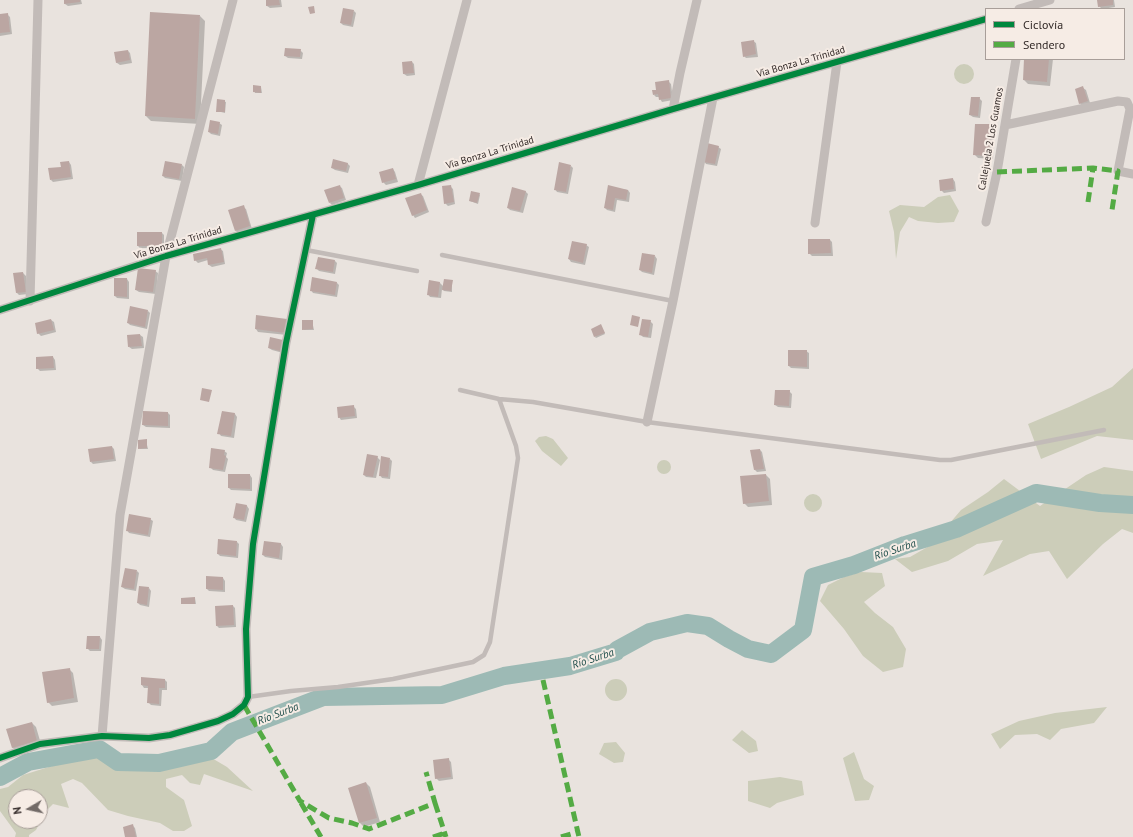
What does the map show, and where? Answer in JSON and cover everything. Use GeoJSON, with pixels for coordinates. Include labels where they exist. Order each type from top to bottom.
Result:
{"type":"FeatureCollection","features":[{"type":"Feature","properties":{"kind":"street"},"geometry":{"type":"LineString","coordinates":[[30,301],[38,0]]}},
{"type":"Feature","properties":{"kind":"street"},"geometry":{"type":"LineString","coordinates":[[102,736],[120,515],[166,256],[233,0]]}},
{"type":"Feature","properties":{"kind":"street"},"geometry":{"type":"LineString","coordinates":[[418,185],[466,0]]}},
{"type":"Feature","properties":{"kind":"street"},"geometry":{"type":"LineString","coordinates":[[673,109],[697,0]]}},
{"type":"Feature","properties":{"kind":"street"},"geometry":{"type":"LineString","coordinates":[[1024,6],[1050,0]]}},
{"type":"Feature","properties":{"kind":"street","name":"Vía Bonza La Trinidad"},"geometry":{"type":"LineString","coordinates":[[0,310],[166,256],[418,185],[673,109],[985,19]]}},
{"type":"Feature","properties":{"kind":"street","name":"Callejuela 2 Los Guamos"},"geometry":{"type":"LineString","coordinates":[[986,222],[998,172],[1016,60]]}},
{"type":"Feature","properties":{"kind":"street"},"geometry":{"type":"LineString","coordinates":[[815,223],[837,62]]}},
{"type":"Feature","properties":{"kind":"street"},"geometry":{"type":"LineString","coordinates":[[647,422],[673,301],[713,98]]}},
{"type":"Feature","properties":{"kind":"street"},"geometry":{"type":"LineString","coordinates":[[1005,125],[1118,101],[1127,102],[1130,109],[1118,170],[1133,174]]}},
{"type":"Feature","properties":{"kind":"street"},"geometry":{"type":"LineString","coordinates":[[0,758],[40,744],[102,736],[149,738],[170,735],[218,721],[233,714],[244,705],[248,697],[246,629],[253,544],[286,343],[313,215]]}},
{"type":"Feature","properties":{"kind":"lane"},"geometry":{"type":"LineString","coordinates":[[306,250],[417,271]]}},
{"type":"Feature","properties":{"kind":"lane"},"geometry":{"type":"LineString","coordinates":[[442,255],[673,301]]}},
{"type":"Feature","properties":{"kind":"lane"},"geometry":{"type":"LineString","coordinates":[[460,390],[499,399],[533,402],[647,422],[940,460],[950,460],[1104,430]]}},
{"type":"Feature","properties":{"kind":"lane"},"geometry":{"type":"LineString","coordinates":[[248,697],[393,679],[473,662],[484,655],[490,642],[518,458],[516,446],[499,399]]}},
{"type":"Feature","properties":{"kind":"green space"},"geometry":{"type":"Polygon","coordinates":[[[964,64],[971,67],[974,74],[971,81],[964,84],[957,81],[954,74],[957,67],[964,64]]]}},
{"type":"Feature","properties":{"kind":"green space"},"geometry":{"type":"Polygon","coordinates":[[[950,195],[959,211],[954,222],[938,223],[918,221],[909,217],[900,232],[896,259],[894,232],[889,211],[900,205],[924,207],[938,197],[950,195]]]}},
{"type":"Feature","properties":{"kind":"green space"},"geometry":{"type":"Polygon","coordinates":[[[1133,368],[1133,440],[1097,436],[1041,459],[1028,424],[1112,387],[1133,368]]]}},
{"type":"Feature","properties":{"kind":"green space"},"geometry":{"type":"Polygon","coordinates":[[[546,436],[553,439],[568,458],[561,466],[542,451],[535,441],[539,437],[546,436]]]}},
{"type":"Feature","properties":{"kind":"green space"},"geometry":{"type":"Polygon","coordinates":[[[664,460],[669,462],[671,467],[669,472],[664,474],[659,472],[657,467],[659,462],[664,460]]]}},
{"type":"Feature","properties":{"kind":"green space"},"geometry":{"type":"Polygon","coordinates":[[[1104,467],[1133,471],[1133,533],[1122,529],[1103,544],[1067,579],[1049,551],[1030,554],[983,576],[1003,540],[977,544],[948,561],[912,572],[895,559],[910,557],[931,545],[961,510],[1004,479],[1040,506],[1086,475],[1104,467]]]}},
{"type":"Feature","properties":{"kind":"green space"},"geometry":{"type":"Polygon","coordinates":[[[809,494],[817,494],[822,499],[820,510],[817,512],[809,512],[804,507],[804,499],[809,494]]]}},
{"type":"Feature","properties":{"kind":"green space"},"geometry":{"type":"Polygon","coordinates":[[[861,572],[882,573],[885,586],[864,602],[893,627],[906,649],[903,667],[883,672],[863,656],[844,629],[820,601],[828,585],[844,577],[861,572]]]}},
{"type":"Feature","properties":{"kind":"green space"},"geometry":{"type":"Polygon","coordinates":[[[616,679],[624,682],[627,690],[624,698],[616,701],[608,698],[605,690],[608,682],[616,679]]]}},
{"type":"Feature","properties":{"kind":"green space"},"geometry":{"type":"Polygon","coordinates":[[[1107,707],[1094,723],[1061,729],[1050,740],[1037,734],[1015,735],[1000,749],[991,734],[1019,721],[1055,713],[1107,707]]]}},
{"type":"Feature","properties":{"kind":"green space"},"geometry":{"type":"Polygon","coordinates":[[[742,730],[756,741],[758,751],[749,753],[732,740],[742,730]]]}},
{"type":"Feature","properties":{"kind":"green space"},"geometry":{"type":"Polygon","coordinates":[[[616,742],[625,753],[623,762],[614,763],[599,754],[604,743],[616,742]]]}},
{"type":"Feature","properties":{"kind":"green space"},"geometry":{"type":"Polygon","coordinates":[[[854,752],[864,779],[874,786],[869,800],[855,801],[843,758],[854,752]]]}},
{"type":"Feature","properties":{"kind":"green space"},"geometry":{"type":"Polygon","coordinates":[[[101,757],[124,762],[163,767],[186,765],[210,757],[227,767],[253,791],[204,774],[200,785],[190,783],[182,775],[166,779],[166,787],[184,800],[192,826],[184,831],[173,831],[160,823],[108,810],[82,783],[73,779],[61,784],[69,808],[53,804],[48,809],[48,789],[8,789],[8,822],[0,811],[0,789],[8,787],[23,775],[68,761],[101,757]]]}},
{"type":"Feature","properties":{"kind":"green space"},"geometry":{"type":"Polygon","coordinates":[[[780,777],[802,781],[804,795],[777,803],[770,808],[748,801],[748,781],[780,777]]]}},
{"type":"Feature","properties":{"kind":"green space"},"geometry":{"type":"Polygon","coordinates":[[[13,829],[37,829],[29,835],[29,837],[15,837],[16,833],[13,829]]]}},
{"type":"Feature","properties":{"kind":"building"},"geometry":{"type":"Polygon","coordinates":[[[64,0],[80,0],[80,2],[64,4],[64,0]]]}},
{"type":"Feature","properties":{"kind":"building"},"geometry":{"type":"Polygon","coordinates":[[[266,0],[279,0],[280,5],[266,6],[266,0]]]}},
{"type":"Feature","properties":{"kind":"building"},"geometry":{"type":"Polygon","coordinates":[[[1097,0],[1113,0],[1113,5],[1098,7],[1097,0]]]}},
{"type":"Feature","properties":{"kind":"building"},"geometry":{"type":"Polygon","coordinates":[[[314,6],[315,13],[310,14],[308,7],[314,6]]]}},
{"type":"Feature","properties":{"kind":"building"},"geometry":{"type":"Polygon","coordinates":[[[343,8],[354,10],[351,25],[340,23],[343,8]]]}},
{"type":"Feature","properties":{"kind":"building"},"geometry":{"type":"Polygon","coordinates":[[[150,12],[200,15],[195,119],[145,116],[150,12]]]}},
{"type":"Feature","properties":{"kind":"building"},"geometry":{"type":"Polygon","coordinates":[[[8,13],[10,32],[0,33],[0,14],[8,13]]]}},
{"type":"Feature","properties":{"kind":"building"},"geometry":{"type":"Polygon","coordinates":[[[754,40],[756,54],[743,57],[741,42],[754,40]]]}},
{"type":"Feature","properties":{"kind":"building"},"geometry":{"type":"Polygon","coordinates":[[[285,48],[301,49],[300,57],[284,56],[285,48]]]}},
{"type":"Feature","properties":{"kind":"building"},"geometry":{"type":"Polygon","coordinates":[[[128,50],[130,60],[116,63],[114,52],[128,50]]]}},
{"type":"Feature","properties":{"kind":"building"},"geometry":{"type":"Polygon","coordinates":[[[1024,60],[1049,60],[1047,82],[1023,80],[1024,60]]]}},
{"type":"Feature","properties":{"kind":"building"},"geometry":{"type":"Polygon","coordinates":[[[412,61],[414,73],[403,74],[402,62],[412,61]]]}},
{"type":"Feature","properties":{"kind":"building"},"geometry":{"type":"Polygon","coordinates":[[[669,80],[671,98],[659,100],[658,94],[653,95],[652,90],[656,90],[655,82],[669,80]]]}},
{"type":"Feature","properties":{"kind":"building"},"geometry":{"type":"Polygon","coordinates":[[[253,85],[261,86],[261,93],[253,92],[253,85]]]}},
{"type":"Feature","properties":{"kind":"building"},"geometry":{"type":"Polygon","coordinates":[[[1083,86],[1088,101],[1079,104],[1075,89],[1083,86]]]}},
{"type":"Feature","properties":{"kind":"building"},"geometry":{"type":"Polygon","coordinates":[[[971,97],[980,97],[978,116],[969,115],[971,97]]]}},
{"type":"Feature","properties":{"kind":"building"},"geometry":{"type":"Polygon","coordinates":[[[217,99],[225,100],[225,112],[216,112],[217,99]]]}},
{"type":"Feature","properties":{"kind":"building"},"geometry":{"type":"Polygon","coordinates":[[[210,120],[220,122],[218,134],[208,132],[210,120]]]}},
{"type":"Feature","properties":{"kind":"building"},"geometry":{"type":"Polygon","coordinates":[[[975,124],[991,124],[989,156],[973,155],[975,124]]]}},
{"type":"Feature","properties":{"kind":"building"},"geometry":{"type":"Polygon","coordinates":[[[707,143],[719,146],[715,164],[703,162],[707,143]]]}},
{"type":"Feature","properties":{"kind":"building"},"geometry":{"type":"Polygon","coordinates":[[[333,159],[348,163],[346,171],[331,168],[333,159]]]}},
{"type":"Feature","properties":{"kind":"building"},"geometry":{"type":"Polygon","coordinates":[[[69,161],[71,177],[50,180],[48,168],[61,167],[60,162],[69,161]]]}},
{"type":"Feature","properties":{"kind":"building"},"geometry":{"type":"Polygon","coordinates":[[[165,161],[182,164],[179,179],[162,176],[165,161]]]}},
{"type":"Feature","properties":{"kind":"building"},"geometry":{"type":"Polygon","coordinates":[[[559,162],[571,165],[566,192],[554,190],[559,162]]]}},
{"type":"Feature","properties":{"kind":"building"},"geometry":{"type":"Polygon","coordinates":[[[393,168],[396,179],[382,183],[379,172],[393,168]]]}},
{"type":"Feature","properties":{"kind":"building"},"geometry":{"type":"Polygon","coordinates":[[[953,178],[954,189],[940,191],[939,180],[953,178]]]}},
{"type":"Feature","properties":{"kind":"building"},"geometry":{"type":"Polygon","coordinates":[[[340,185],[344,198],[329,203],[324,190],[340,185]]]}},
{"type":"Feature","properties":{"kind":"building"},"geometry":{"type":"Polygon","coordinates":[[[451,185],[454,202],[444,204],[442,186],[451,185]]]}},
{"type":"Feature","properties":{"kind":"building"},"geometry":{"type":"Polygon","coordinates":[[[608,185],[628,190],[626,200],[615,198],[613,210],[604,208],[608,185]]]}},
{"type":"Feature","properties":{"kind":"building"},"geometry":{"type":"Polygon","coordinates":[[[512,187],[526,191],[520,211],[507,208],[512,187]]]}},
{"type":"Feature","properties":{"kind":"building"},"geometry":{"type":"Polygon","coordinates":[[[471,191],[480,193],[477,203],[469,201],[471,191]]]}},
{"type":"Feature","properties":{"kind":"building"},"geometry":{"type":"Polygon","coordinates":[[[421,193],[427,210],[412,216],[405,198],[421,193]]]}},
{"type":"Feature","properties":{"kind":"building"},"geometry":{"type":"Polygon","coordinates":[[[244,205],[250,226],[235,231],[228,210],[244,205]]]}},
{"type":"Feature","properties":{"kind":"building"},"geometry":{"type":"Polygon","coordinates":[[[137,232],[162,232],[162,246],[137,246],[137,232]]]}},
{"type":"Feature","properties":{"kind":"building"},"geometry":{"type":"Polygon","coordinates":[[[808,239],[830,239],[831,253],[808,254],[808,239]]]}},
{"type":"Feature","properties":{"kind":"building"},"geometry":{"type":"Polygon","coordinates":[[[572,241],[587,244],[583,263],[568,259],[572,241]]]}},
{"type":"Feature","properties":{"kind":"building"},"geometry":{"type":"Polygon","coordinates":[[[221,248],[224,262],[208,265],[207,258],[194,261],[193,254],[221,248]]]}},
{"type":"Feature","properties":{"kind":"building"},"geometry":{"type":"Polygon","coordinates":[[[642,253],[655,255],[652,273],[639,270],[642,253]]]}},
{"type":"Feature","properties":{"kind":"building"},"geometry":{"type":"Polygon","coordinates":[[[318,257],[335,260],[333,272],[315,269],[318,257]]]}},
{"type":"Feature","properties":{"kind":"building"},"geometry":{"type":"Polygon","coordinates":[[[138,268],[156,270],[153,292],[135,290],[138,268]]]}},
{"type":"Feature","properties":{"kind":"building"},"geometry":{"type":"Polygon","coordinates":[[[23,272],[26,292],[16,293],[13,273],[23,272]]]}},
{"type":"Feature","properties":{"kind":"building"},"geometry":{"type":"Polygon","coordinates":[[[312,277],[337,282],[335,295],[310,291],[312,277]]]}},
{"type":"Feature","properties":{"kind":"building"},"geometry":{"type":"Polygon","coordinates":[[[114,278],[127,278],[127,297],[114,296],[114,278]]]}},
{"type":"Feature","properties":{"kind":"building"},"geometry":{"type":"Polygon","coordinates":[[[444,279],[453,280],[451,291],[442,290],[444,279]]]}},
{"type":"Feature","properties":{"kind":"building"},"geometry":{"type":"Polygon","coordinates":[[[429,280],[440,282],[438,297],[427,295],[429,280]]]}},
{"type":"Feature","properties":{"kind":"building"},"geometry":{"type":"Polygon","coordinates":[[[130,306],[148,310],[145,327],[127,323],[130,306]]]}},
{"type":"Feature","properties":{"kind":"building"},"geometry":{"type":"Polygon","coordinates":[[[256,315],[287,319],[285,333],[255,329],[256,315]]]}},
{"type":"Feature","properties":{"kind":"building"},"geometry":{"type":"Polygon","coordinates":[[[632,315],[640,317],[638,327],[630,325],[632,315]]]}},
{"type":"Feature","properties":{"kind":"building"},"geometry":{"type":"Polygon","coordinates":[[[51,319],[54,330],[37,334],[35,323],[51,319]]]}},
{"type":"Feature","properties":{"kind":"building"},"geometry":{"type":"Polygon","coordinates":[[[642,319],[651,320],[648,337],[639,335],[642,319]]]}},
{"type":"Feature","properties":{"kind":"building"},"geometry":{"type":"Polygon","coordinates":[[[302,320],[313,320],[313,329],[302,330],[302,320]]]}},
{"type":"Feature","properties":{"kind":"building"},"geometry":{"type":"Polygon","coordinates":[[[601,324],[605,333],[594,337],[591,329],[601,324]]]}},
{"type":"Feature","properties":{"kind":"building"},"geometry":{"type":"Polygon","coordinates":[[[140,334],[142,346],[128,347],[127,335],[140,334]]]}},
{"type":"Feature","properties":{"kind":"building"},"geometry":{"type":"Polygon","coordinates":[[[270,337],[283,340],[280,351],[268,348],[270,337]]]}},
{"type":"Feature","properties":{"kind":"building"},"geometry":{"type":"Polygon","coordinates":[[[788,350],[807,350],[807,367],[788,366],[788,350]]]}},
{"type":"Feature","properties":{"kind":"building"},"geometry":{"type":"Polygon","coordinates":[[[53,356],[54,368],[36,369],[36,357],[53,356]]]}},
{"type":"Feature","properties":{"kind":"building"},"geometry":{"type":"Polygon","coordinates":[[[202,388],[212,390],[209,402],[200,400],[202,388]]]}},
{"type":"Feature","properties":{"kind":"building"},"geometry":{"type":"Polygon","coordinates":[[[775,390],[790,390],[789,406],[774,405],[775,390]]]}},
{"type":"Feature","properties":{"kind":"building"},"geometry":{"type":"Polygon","coordinates":[[[354,405],[355,416],[338,418],[337,407],[354,405]]]}},
{"type":"Feature","properties":{"kind":"building"},"geometry":{"type":"Polygon","coordinates":[[[143,411],[168,412],[168,426],[142,425],[143,411]]]}},
{"type":"Feature","properties":{"kind":"building"},"geometry":{"type":"Polygon","coordinates":[[[222,411],[235,413],[231,436],[217,434],[222,411]]]}},
{"type":"Feature","properties":{"kind":"building"},"geometry":{"type":"Polygon","coordinates":[[[147,439],[147,448],[138,449],[138,440],[147,439]]]}},
{"type":"Feature","properties":{"kind":"building"},"geometry":{"type":"Polygon","coordinates":[[[112,446],[114,459],[90,462],[88,449],[112,446]]]}},
{"type":"Feature","properties":{"kind":"building"},"geometry":{"type":"Polygon","coordinates":[[[211,448],[225,450],[224,455],[226,456],[223,470],[209,468],[211,448]]]}},
{"type":"Feature","properties":{"kind":"building"},"geometry":{"type":"Polygon","coordinates":[[[760,449],[764,469],[754,470],[750,450],[760,449]]]}},
{"type":"Feature","properties":{"kind":"building"},"geometry":{"type":"Polygon","coordinates":[[[367,454],[378,456],[373,477],[363,475],[367,454]]]}},
{"type":"Feature","properties":{"kind":"building"},"geometry":{"type":"Polygon","coordinates":[[[381,456],[390,458],[388,477],[379,476],[381,456]]]}},
{"type":"Feature","properties":{"kind":"building"},"geometry":{"type":"Polygon","coordinates":[[[228,474],[250,474],[250,489],[228,488],[228,474]]]}},
{"type":"Feature","properties":{"kind":"building"},"geometry":{"type":"Polygon","coordinates":[[[766,474],[769,501],[743,504],[740,476],[766,474]]]}},
{"type":"Feature","properties":{"kind":"building"},"geometry":{"type":"Polygon","coordinates":[[[236,503],[247,505],[244,520],[233,518],[236,503]]]}},
{"type":"Feature","properties":{"kind":"building"},"geometry":{"type":"Polygon","coordinates":[[[129,514],[151,518],[148,535],[126,531],[129,514]]]}},
{"type":"Feature","properties":{"kind":"building"},"geometry":{"type":"Polygon","coordinates":[[[218,539],[237,541],[236,556],[217,554],[218,539]]]}},
{"type":"Feature","properties":{"kind":"building"},"geometry":{"type":"Polygon","coordinates":[[[264,541],[281,543],[279,558],[262,555],[264,541]]]}},
{"type":"Feature","properties":{"kind":"building"},"geometry":{"type":"Polygon","coordinates":[[[125,568],[137,570],[134,589],[121,587],[125,568]]]}},
{"type":"Feature","properties":{"kind":"building"},"geometry":{"type":"Polygon","coordinates":[[[206,576],[223,577],[223,590],[206,589],[206,576]]]}},
{"type":"Feature","properties":{"kind":"building"},"geometry":{"type":"Polygon","coordinates":[[[139,586],[149,587],[147,605],[137,603],[139,586]]]}},
{"type":"Feature","properties":{"kind":"building"},"geometry":{"type":"Polygon","coordinates":[[[195,597],[195,604],[181,604],[181,598],[195,597]]]}},
{"type":"Feature","properties":{"kind":"building"},"geometry":{"type":"Polygon","coordinates":[[[233,605],[234,625],[216,626],[215,606],[233,605]]]}},
{"type":"Feature","properties":{"kind":"building"},"geometry":{"type":"Polygon","coordinates":[[[87,636],[100,636],[99,649],[86,649],[87,636]]]}},
{"type":"Feature","properties":{"kind":"building"},"geometry":{"type":"Polygon","coordinates":[[[70,668],[74,698],[47,703],[42,672],[70,668]]]}},
{"type":"Feature","properties":{"kind":"building"},"geometry":{"type":"Polygon","coordinates":[[[141,677],[165,679],[165,688],[159,688],[159,704],[147,703],[148,686],[141,685],[141,677]]]}},
{"type":"Feature","properties":{"kind":"building"},"geometry":{"type":"Polygon","coordinates":[[[32,722],[37,741],[12,748],[6,729],[32,722]]]}},
{"type":"Feature","properties":{"kind":"building"},"geometry":{"type":"Polygon","coordinates":[[[449,758],[451,777],[435,779],[433,760],[449,758]]]}},
{"type":"Feature","properties":{"kind":"building"},"geometry":{"type":"Polygon","coordinates":[[[366,782],[377,818],[359,823],[348,788],[366,782]]]}},
{"type":"Feature","properties":{"kind":"building"},"geometry":{"type":"Polygon","coordinates":[[[133,824],[136,837],[125,837],[123,827],[133,824]]]}},
{"type":"Feature","properties":{"kind":"waterway","name":"Río Surba"},"geometry":{"type":"LineString","coordinates":[[0,777],[28,762],[99,749],[118,762],[159,763],[211,751],[232,732],[323,697],[442,695],[504,676],[570,666],[616,652],[617,650],[650,632],[687,623],[708,626],[748,649],[771,654],[803,630],[813,577],[854,565],[905,545],[956,529],[1036,493],[1100,503],[1133,505]]}},
{"type":"Feature","properties":{"kind":"marked path"},"geometry":{"type":"LineString","coordinates":[[997,172],[1093,168],[1118,171],[1112,210]]}},
{"type":"Feature","properties":{"kind":"marked path"},"geometry":{"type":"LineString","coordinates":[[1088,202],[1093,168]]}},
{"type":"Feature","properties":{"kind":"marked path"},"geometry":{"type":"LineString","coordinates":[[543,680],[579,837]]}},
{"type":"Feature","properties":{"kind":"marked path"},"geometry":{"type":"LineString","coordinates":[[244,705],[300,801],[329,818],[352,823],[369,829],[435,803],[426,772]]}},
{"type":"Feature","properties":{"kind":"marked path"},"geometry":{"type":"LineString","coordinates":[[301,803],[321,837]]}},
{"type":"Feature","properties":{"kind":"marked path"},"geometry":{"type":"LineString","coordinates":[[435,803],[446,837]]}},
{"type":"Feature","properties":{"kind":"marked path"},"geometry":{"type":"LineString","coordinates":[[561,837],[578,832]]}},
{"type":"Feature","properties":{"kind":"marked path"},"geometry":{"type":"LineString","coordinates":[[433,837],[445,833]]}},
{"type":"Feature","properties":{"kind":"cycle path"},"geometry":{"type":"LineString","coordinates":[[0,310],[166,256],[418,185],[673,109],[985,19]]}},
{"type":"Feature","properties":{"kind":"cycle path"},"geometry":{"type":"LineString","coordinates":[[0,758],[40,744],[102,736],[149,738],[170,735],[218,721],[233,714],[244,705],[248,697],[246,629],[253,544],[286,343],[313,215]]}}]}
